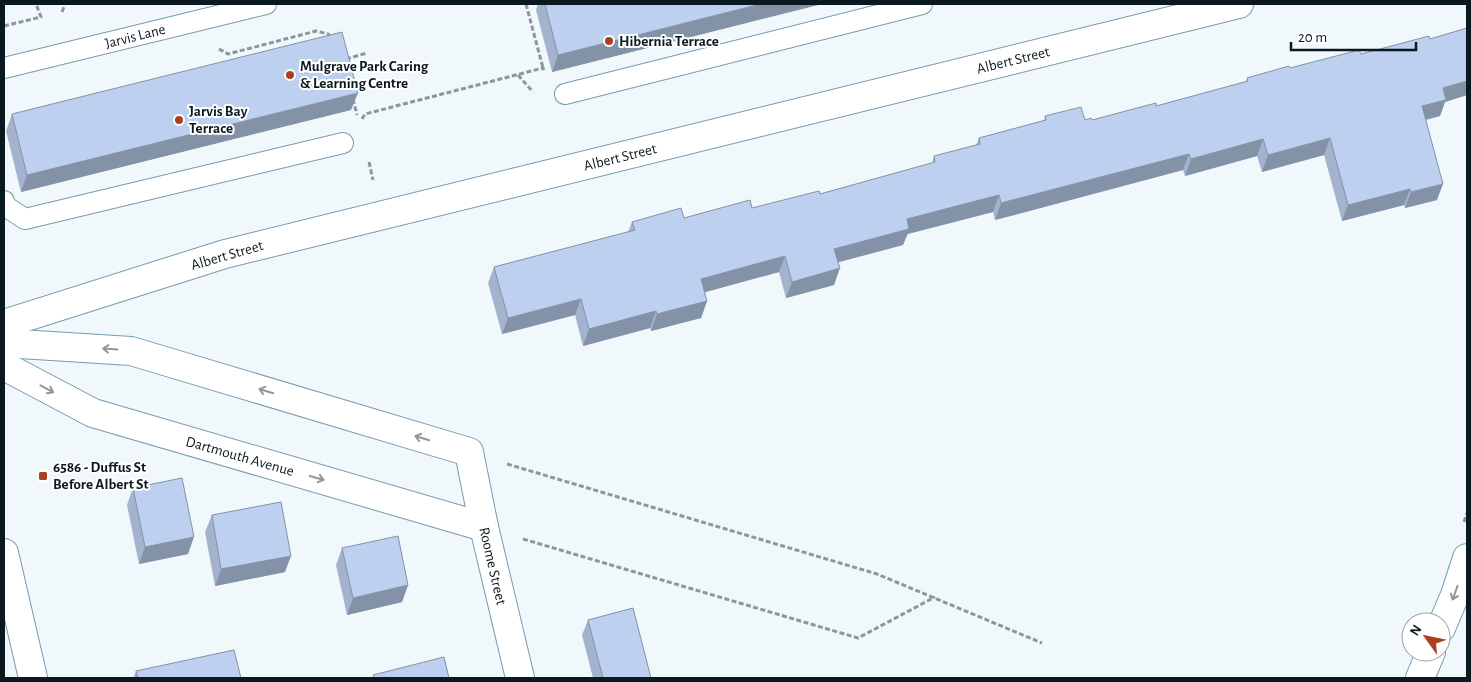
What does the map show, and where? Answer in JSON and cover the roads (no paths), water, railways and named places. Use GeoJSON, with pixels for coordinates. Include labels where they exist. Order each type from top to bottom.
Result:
{"type":"FeatureCollection","features":[{"type":"Feature","properties":{"kind":"street","name":"Albert Street"},"geometry":{"type":"LineString","coordinates":[[4,324],[225,254],[1239,4]]}},
{"type":"Feature","properties":{"kind":"street","name":"Roome Street"},"geometry":{"type":"LineString","coordinates":[[4,343],[132,351],[469,452],[484,527],[520,678]]}},
{"type":"Feature","properties":{"kind":"street","name":"Dartmouth Avenue"},"geometry":{"type":"LineString","coordinates":[[4,366],[92,413],[484,527]]}},
{"type":"Feature","properties":{"kind":"street"},"geometry":{"type":"LineString","coordinates":[[4,553],[33,678]]}},
{"type":"Feature","properties":{"kind":"street"},"geometry":{"type":"LineString","coordinates":[[1448,612],[1467,558]]}},
{"type":"Feature","properties":{"kind":"street"},"geometry":{"type":"LineString","coordinates":[[1420,678],[1427,662]]}},
{"type":"Feature","properties":{"kind":"lane","name":"Jarvis Lane"},"geometry":{"type":"LineString","coordinates":[[4,68],[266,4]]}},
{"type":"Feature","properties":{"kind":"lane"},"geometry":{"type":"LineString","coordinates":[[566,94],[922,4]]}},
{"type":"Feature","properties":{"kind":"lane"},"geometry":{"type":"LineString","coordinates":[[4,201],[5,206],[26,219],[343,143]]}},
{"type":"Feature","properties":{"kind":"place","name":"Hibernia Terrace"},"geometry":{"type":"Point","coordinates":[609,41]}},
{"type":"Feature","properties":{"kind":"place","name":"Mulgrave Park Caring & Learning Centre"},"geometry":{"type":"Point","coordinates":[290,75]}},
{"type":"Feature","properties":{"kind":"place","name":"Jarvis Bay Terrace"},"geometry":{"type":"Point","coordinates":[179,120]}},
{"type":"Feature","properties":{"kind":"place","name":"6586 - Duffus St Before Albert St"},"geometry":{"type":"Point","coordinates":[43,476]}}]}
